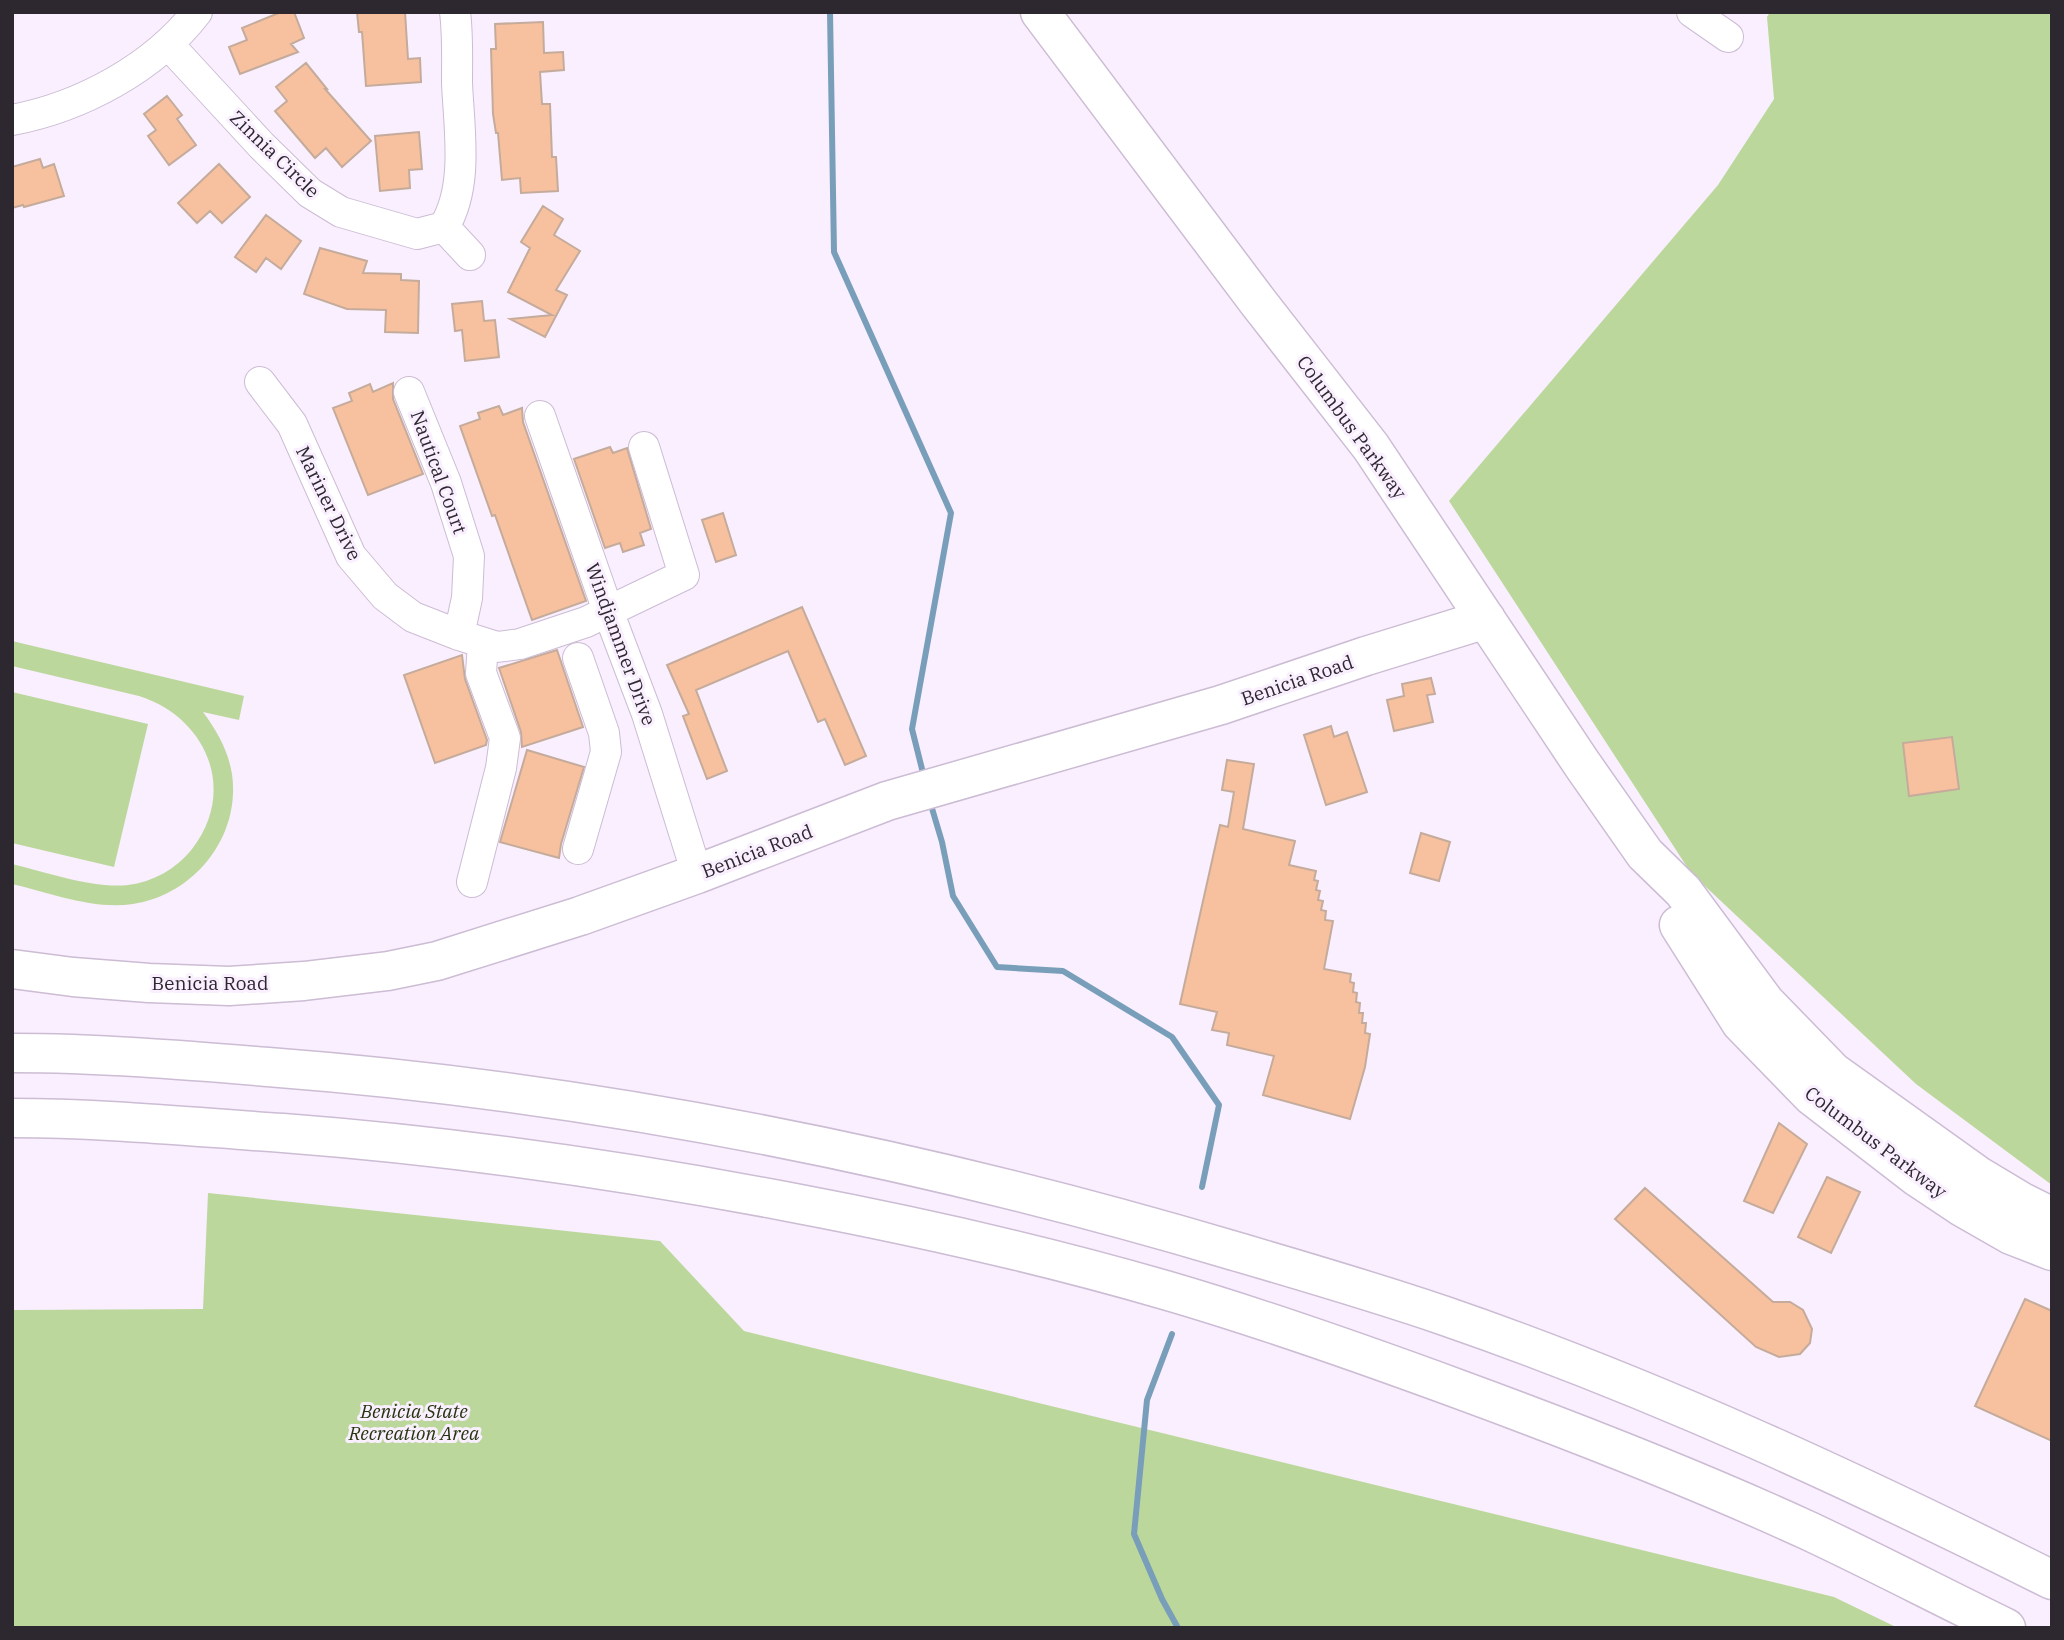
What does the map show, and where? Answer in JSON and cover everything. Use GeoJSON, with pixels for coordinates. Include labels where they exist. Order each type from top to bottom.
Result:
{"type":"FeatureCollection","features":[{"type":"Feature","properties":{"kind":"main road","name":"Columbus Parkway"},"geometry":{"type":"LineString","coordinates":[[1040,12],[1371,447],[1645,854],[1683,891],[1765,1002],[1833,1072],[1978,1175],[2052,1217]]}},
{"type":"Feature","properties":{"kind":"main road","name":"Benicia Road"},"geometry":{"type":"LineString","coordinates":[[12,969],[149,983],[229,986],[388,971],[437,961],[580,916],[887,801],[1221,705],[1486,619]]}},
{"type":"Feature","properties":{"kind":"main road","name":"Columbus Parkway"},"geometry":{"type":"LineString","coordinates":[[1645,854],[1668,908],[1741,1023],[1812,1096],[1917,1177],[1962,1207],[2011,1235],[2052,1251]]}},
{"type":"Feature","properties":{"kind":"main road"},"geometry":{"type":"LineString","coordinates":[[12,1053],[188,1061],[347,1073],[528,1095],[668,1116],[873,1157],[1087,1208],[1338,1281],[1447,1316],[1625,1384],[1815,1465],[2052,1580]]}},
{"type":"Feature","properties":{"kind":"main road"},"geometry":{"type":"LineString","coordinates":[[12,1118],[163,1124],[371,1140],[500,1154],[728,1190],[900,1223],[1069,1263],[1170,1291],[1337,1345],[1545,1422],[1650,1463],[1807,1531],[2006,1628]]}},
{"type":"Feature","properties":{"kind":"street"},"geometry":{"type":"LineString","coordinates":[[12,120],[41,113],[120,78],[168,44],[197,12]]}},
{"type":"Feature","properties":{"kind":"street"},"geometry":{"type":"LineString","coordinates":[[455,12],[460,165],[453,212],[444,227],[470,256]]}},
{"type":"Feature","properties":{"kind":"street"},"geometry":{"type":"LineString","coordinates":[[1692,12],[1728,37]]}},
{"type":"Feature","properties":{"kind":"street","name":"Zinnia Circle"},"geometry":{"type":"LineString","coordinates":[[168,44],[262,146],[310,193],[341,212],[417,234],[444,227]]}},
{"type":"Feature","properties":{"kind":"street","name":"Mariner Drive"},"geometry":{"type":"LineString","coordinates":[[260,382],[292,424],[351,556],[385,596],[413,617],[497,647],[520,644],[586,622],[684,575],[645,447]]}},
{"type":"Feature","properties":{"kind":"street","name":"Nautical Court"},"geometry":{"type":"LineString","coordinates":[[409,392],[446,483],[469,556],[467,598],[471,639],[505,738],[501,768],[472,882]]}},
{"type":"Feature","properties":{"kind":"street","name":"Windjammer Drive"},"geometry":{"type":"LineString","coordinates":[[540,416],[608,611],[647,713],[697,874]]}},
{"type":"Feature","properties":{"kind":"street"},"geometry":{"type":"LineString","coordinates":[[578,658],[604,733],[606,752],[578,849]]}},
{"type":"Feature","properties":{"kind":"street"},"geometry":{"type":"LineString","coordinates":[[604,733],[647,713]]}},
{"type":"Feature","properties":{"kind":"green space"},"geometry":{"type":"Polygon","coordinates":[[[1770,12],[2052,12],[2052,1185],[1916,1084],[1691,873],[1449,501],[1718,185],[1774,99],[1767,17],[1770,12]]]}},
{"type":"Feature","properties":{"kind":"green space"},"geometry":{"type":"Polygon","coordinates":[[[12,641],[244,696],[239,720],[203,712],[228,757],[233,797],[229,820],[221,840],[194,876],[155,898],[118,905],[87,903],[12,884],[12,864],[85,882],[115,886],[146,881],[163,873],[186,856],[206,826],[213,803],[213,780],[208,758],[197,738],[182,720],[162,706],[139,696],[12,666],[12,641]]]}},
{"type":"Feature","properties":{"kind":"green space"},"geometry":{"type":"Polygon","coordinates":[[[12,692],[148,724],[114,867],[12,843],[12,692]]]}},
{"type":"Feature","properties":{"kind":"green space","name":"Benicia State Recreation Area"},"geometry":{"type":"Polygon","coordinates":[[[208,1193],[660,1241],[744,1331],[1834,1597],[1898,1628],[12,1628],[12,1310],[203,1309],[208,1193]]]}},
{"type":"Feature","properties":{"kind":"building"},"geometry":{"type":"Polygon","coordinates":[[[281,12],[294,12],[304,38],[291,44],[298,52],[240,74],[229,47],[247,40],[242,28],[281,12]]]}},
{"type":"Feature","properties":{"kind":"building"},"geometry":{"type":"Polygon","coordinates":[[[357,12],[405,12],[408,59],[420,58],[421,82],[366,86],[362,32],[359,32],[357,12]]]}},
{"type":"Feature","properties":{"kind":"building"},"geometry":{"type":"Polygon","coordinates":[[[543,22],[544,53],[563,52],[564,70],[540,72],[542,104],[550,104],[552,157],[556,157],[558,191],[521,193],[520,178],[502,180],[498,133],[493,114],[491,49],[496,49],[495,24],[543,22]]]}},
{"type":"Feature","properties":{"kind":"building"},"geometry":{"type":"Polygon","coordinates":[[[306,63],[371,141],[342,167],[326,148],[315,158],[275,111],[287,101],[276,87],[306,63]]]}},
{"type":"Feature","properties":{"kind":"building"},"geometry":{"type":"Polygon","coordinates":[[[167,96],[182,115],[177,119],[196,145],[169,165],[148,136],[156,130],[144,114],[167,96]]]}},
{"type":"Feature","properties":{"kind":"building"},"geometry":{"type":"Polygon","coordinates":[[[419,132],[422,169],[409,170],[410,188],[380,191],[375,136],[419,132]]]}},
{"type":"Feature","properties":{"kind":"building"},"geometry":{"type":"Polygon","coordinates":[[[40,159],[43,168],[54,164],[64,196],[12,208],[12,167],[40,159]]]}},
{"type":"Feature","properties":{"kind":"building"},"geometry":{"type":"Polygon","coordinates":[[[219,164],[250,197],[222,223],[210,211],[197,223],[178,203],[219,164]]]}},
{"type":"Feature","properties":{"kind":"building"},"geometry":{"type":"Polygon","coordinates":[[[543,206],[563,219],[554,235],[580,251],[556,290],[567,295],[545,337],[510,319],[552,315],[508,292],[530,248],[521,242],[543,206]]]}},
{"type":"Feature","properties":{"kind":"building"},"geometry":{"type":"Polygon","coordinates":[[[266,215],[301,241],[281,269],[266,258],[256,272],[235,257],[266,215]]]}},
{"type":"Feature","properties":{"kind":"building"},"geometry":{"type":"Polygon","coordinates":[[[320,248],[367,261],[363,273],[401,274],[401,280],[419,281],[418,333],[385,332],[386,310],[347,309],[304,294],[320,248]]]}},
{"type":"Feature","properties":{"kind":"building"},"geometry":{"type":"Polygon","coordinates":[[[482,301],[484,321],[495,320],[499,357],[465,361],[462,330],[455,331],[452,304],[482,301]]]}},
{"type":"Feature","properties":{"kind":"building"},"geometry":{"type":"Polygon","coordinates":[[[393,383],[393,399],[423,474],[368,495],[333,408],[352,401],[349,393],[370,384],[373,392],[393,383]]]}},
{"type":"Feature","properties":{"kind":"building"},"geometry":{"type":"Polygon","coordinates":[[[499,406],[503,415],[522,408],[523,422],[586,601],[532,620],[460,426],[480,419],[478,413],[499,406]]]}},
{"type":"Feature","properties":{"kind":"building"},"geometry":{"type":"Polygon","coordinates":[[[610,447],[613,453],[627,448],[651,529],[640,533],[644,545],[623,552],[620,543],[605,548],[574,459],[610,447]]]}},
{"type":"Feature","properties":{"kind":"building"},"geometry":{"type":"Polygon","coordinates":[[[723,513],[736,555],[716,562],[702,520],[723,513]]]}},
{"type":"Feature","properties":{"kind":"building"},"geometry":{"type":"Polygon","coordinates":[[[802,607],[866,756],[845,765],[825,719],[818,722],[788,651],[696,690],[727,771],[707,779],[683,716],[689,714],[667,665],[802,607]]]}},
{"type":"Feature","properties":{"kind":"building"},"geometry":{"type":"Polygon","coordinates":[[[557,650],[583,727],[522,747],[521,732],[499,668],[557,650]]]}},
{"type":"Feature","properties":{"kind":"building"},"geometry":{"type":"Polygon","coordinates":[[[462,655],[465,679],[487,740],[486,745],[435,763],[404,675],[462,655]]]}},
{"type":"Feature","properties":{"kind":"building"},"geometry":{"type":"Polygon","coordinates":[[[1431,678],[1435,694],[1427,695],[1433,722],[1394,731],[1387,700],[1404,696],[1402,684],[1431,678]]]}},
{"type":"Feature","properties":{"kind":"building"},"geometry":{"type":"Polygon","coordinates":[[[1331,726],[1334,737],[1347,732],[1367,792],[1326,805],[1304,735],[1331,726]]]}},
{"type":"Feature","properties":{"kind":"building"},"geometry":{"type":"Polygon","coordinates":[[[1952,737],[1959,789],[1909,796],[1903,743],[1952,737]]]}},
{"type":"Feature","properties":{"kind":"building"},"geometry":{"type":"Polygon","coordinates":[[[527,750],[584,767],[559,858],[500,842],[527,750]]]}},
{"type":"Feature","properties":{"kind":"building"},"geometry":{"type":"Polygon","coordinates":[[[1227,760],[1254,764],[1243,829],[1295,841],[1289,865],[1316,871],[1316,890],[1320,891],[1318,900],[1323,901],[1321,910],[1326,911],[1325,920],[1333,921],[1324,969],[1351,974],[1353,992],[1357,993],[1356,1002],[1360,1003],[1359,1013],[1363,1013],[1362,1023],[1366,1023],[1365,1033],[1370,1034],[1365,1067],[1350,1119],[1263,1095],[1274,1056],[1227,1045],[1229,1033],[1212,1030],[1217,1012],[1180,1004],[1220,825],[1228,827],[1234,792],[1222,790],[1227,760]]]}},
{"type":"Feature","properties":{"kind":"building"},"geometry":{"type":"Polygon","coordinates":[[[1421,833],[1450,842],[1439,881],[1410,873],[1421,833]]]}},
{"type":"Feature","properties":{"kind":"building"},"geometry":{"type":"Polygon","coordinates":[[[1779,1123],[1807,1144],[1773,1213],[1744,1201],[1779,1123]]]}},
{"type":"Feature","properties":{"kind":"building"},"geometry":{"type":"Polygon","coordinates":[[[1827,1177],[1860,1192],[1831,1253],[1798,1237],[1827,1177]]]}},
{"type":"Feature","properties":{"kind":"building"},"geometry":{"type":"Polygon","coordinates":[[[1645,1188],[1773,1302],[1790,1302],[1803,1310],[1812,1329],[1810,1343],[1800,1354],[1779,1357],[1756,1347],[1615,1219],[1645,1188]]]}},
{"type":"Feature","properties":{"kind":"building"},"geometry":{"type":"Polygon","coordinates":[[[2025,1299],[2052,1311],[2052,1441],[1975,1406],[2025,1299]]]}},
{"type":"Feature","properties":{"kind":"waterway"},"geometry":{"type":"LineString","coordinates":[[830,12],[834,252],[951,513],[912,729],[923,773]]}},
{"type":"Feature","properties":{"kind":"waterway"},"geometry":{"type":"LineString","coordinates":[[931,805],[953,896],[997,967],[1063,971],[1172,1037],[1219,1105],[1202,1187]]}},
{"type":"Feature","properties":{"kind":"waterway"},"geometry":{"type":"LineString","coordinates":[[1172,1334],[1147,1400],[1134,1534],[1162,1599],[1178,1628]]}}]}
